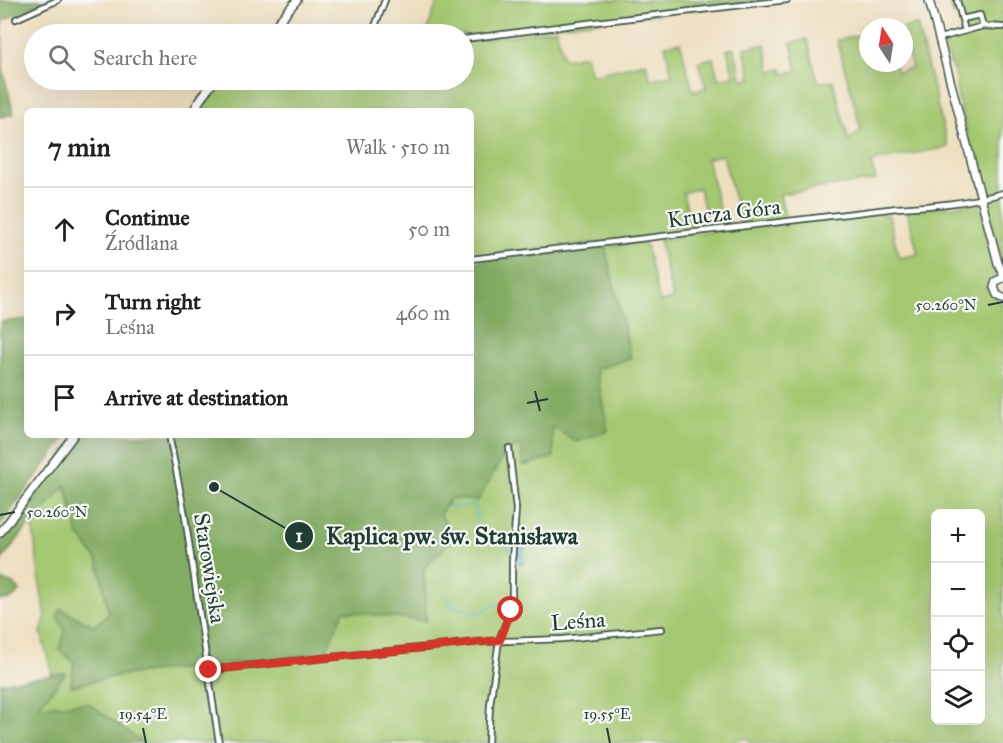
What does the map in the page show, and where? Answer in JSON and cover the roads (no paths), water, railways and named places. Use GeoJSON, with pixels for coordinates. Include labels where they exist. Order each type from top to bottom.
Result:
{"type":"FeatureCollection","features":[{"type":"Feature","properties":{"kind":"street"},"geometry":{"type":"LineString","coordinates":[[16,19],[58,0]]}},
{"type":"Feature","properties":{"kind":"street"},"geometry":{"type":"LineString","coordinates":[[277,24],[297,0]]}},
{"type":"Feature","properties":{"kind":"street"},"geometry":{"type":"LineString","coordinates":[[376,24],[385,0]]}},
{"type":"Feature","properties":{"kind":"street"},"geometry":{"type":"LineString","coordinates":[[474,38],[787,0]]}},
{"type":"Feature","properties":{"kind":"street"},"geometry":{"type":"LineString","coordinates":[[929,0],[1002,277],[994,284],[994,290],[1003,298]]}},
{"type":"Feature","properties":{"kind":"street"},"geometry":{"type":"LineString","coordinates":[[957,0],[965,31]]}},
{"type":"Feature","properties":{"kind":"street"},"geometry":{"type":"LineString","coordinates":[[962,20],[980,15],[983,26]]}},
{"type":"Feature","properties":{"kind":"street"},"geometry":{"type":"LineString","coordinates":[[939,38],[983,26],[1003,27]]}},
{"type":"Feature","properties":{"kind":"street"},"geometry":{"type":"LineString","coordinates":[[195,108],[207,90]]}},
{"type":"Feature","properties":{"kind":"street","name":"Krucza Góra"},"geometry":{"type":"LineString","coordinates":[[474,259],[930,206],[981,199],[1003,193]]}},
{"type":"Feature","properties":{"kind":"street"},"geometry":{"type":"LineString","coordinates":[[0,533],[72,438]]}},
{"type":"Feature","properties":{"kind":"street","name":"Starowiejska"},"geometry":{"type":"LineString","coordinates":[[170,438],[184,510],[219,743]]}},
{"type":"Feature","properties":{"kind":"street"},"geometry":{"type":"LineString","coordinates":[[488,743],[490,705],[500,640],[512,602],[516,509],[509,448]]}},
{"type":"Feature","properties":{"kind":"street","name":"Leśna"},"geometry":{"type":"LineString","coordinates":[[209,670],[500,640],[563,639],[662,629]]}},
{"type":"Feature","properties":{"kind":"water"},"geometry":{"type":"Polygon","coordinates":[[[522,525],[525,541],[522,565],[521,562],[516,563],[515,548],[519,545],[518,534],[522,525]]]}},
{"type":"Feature","properties":{"kind":"waterway"},"geometry":{"type":"LineString","coordinates":[[447,507],[475,505],[476,529],[496,534],[510,550]]}},
{"type":"Feature","properties":{"kind":"waterway"},"geometry":{"type":"LineString","coordinates":[[523,542],[533,542],[532,544],[536,543],[538,546],[560,552]]}},
{"type":"Feature","properties":{"kind":"waterway"},"geometry":{"type":"LineString","coordinates":[[443,594],[454,608],[474,613],[492,605],[506,605]]}},
{"type":"Feature","properties":{"kind":"place","name":"Kaplica pw. św. Stanisława"},"geometry":{"type":"Point","coordinates":[214,487]}}]}
